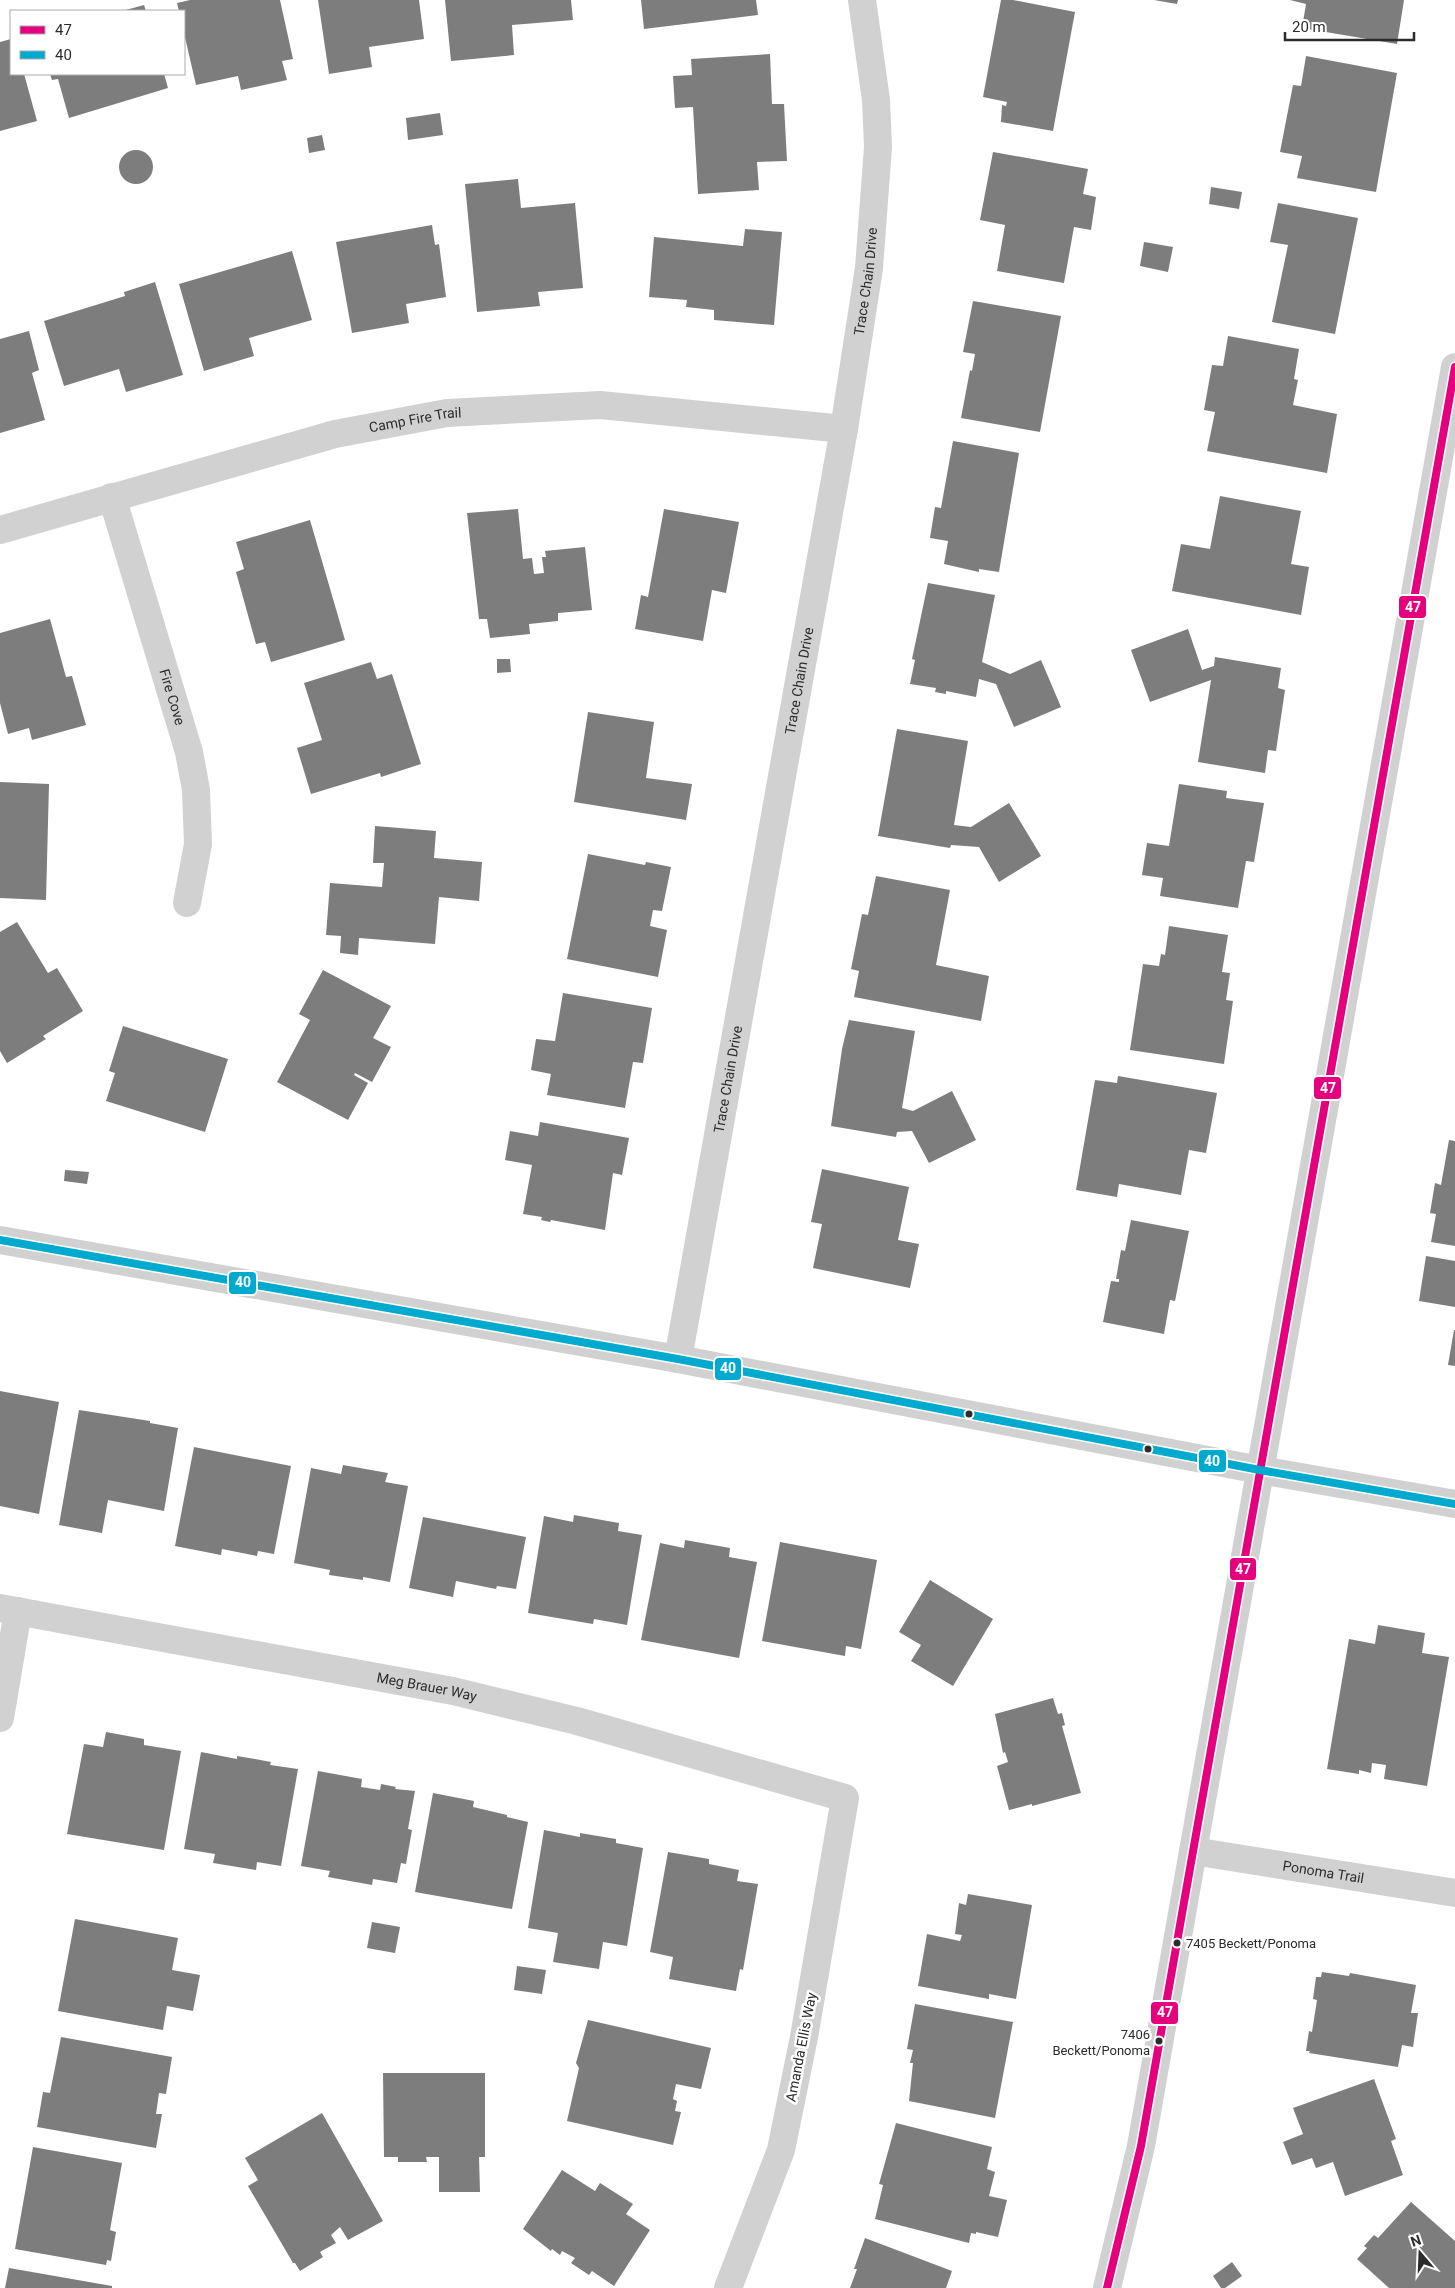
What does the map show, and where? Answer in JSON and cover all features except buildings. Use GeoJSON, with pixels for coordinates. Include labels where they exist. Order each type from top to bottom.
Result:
{"type":"FeatureCollection","features":[{"type":"Feature","properties":{"kind":"street","name":"Trace Chain Drive"},"geometry":{"type":"LineString","coordinates":[[678,1359],[844,429],[869,268],[878,147],[876,100],[862,0]]}},
{"type":"Feature","properties":{"kind":"street"},"geometry":{"type":"LineString","coordinates":[[1107,2288],[1141,2146],[1455,367]]}},
{"type":"Feature","properties":{"kind":"street","name":"Camp Fire Trail"},"geometry":{"type":"LineString","coordinates":[[0,530],[335,434],[447,413],[600,405],[844,429]]}},
{"type":"Feature","properties":{"kind":"street","name":"Fire Cove"},"geometry":{"type":"LineString","coordinates":[[112,497],[189,752],[194,780],[198,844],[187,903]]}},
{"type":"Feature","properties":{"kind":"street"},"geometry":{"type":"LineString","coordinates":[[0,1240],[678,1359],[1260,1470],[1455,1504]]}},
{"type":"Feature","properties":{"kind":"street"},"geometry":{"type":"LineString","coordinates":[[0,1718],[9,1610]]}},
{"type":"Feature","properties":{"kind":"street","name":"Meg Brauer Way"},"geometry":{"type":"LineString","coordinates":[[9,1610],[453,1691],[577,1722],[845,1798]]}},
{"type":"Feature","properties":{"kind":"street","name":"Amanda Ellis Way"},"geometry":{"type":"LineString","coordinates":[[728,2288],[781,2150],[804,2038],[845,1798]]}},
{"type":"Feature","properties":{"kind":"street","name":"Ponoma Trail"},"geometry":{"type":"LineString","coordinates":[[1193,1851],[1455,1893]]}},
{"type":"Feature","properties":{"kind":"transit line","name":"47"},"geometry":{"type":"LineString","coordinates":[[1107,2288],[1141,2146],[1455,367]]}},
{"type":"Feature","properties":{"kind":"transit line","name":"40"},"geometry":{"type":"LineString","coordinates":[[0,1240],[678,1359],[1260,1470],[1455,1504]]}},
{"type":"Feature","properties":{"kind":"place","name":"7405 Beckett/Ponoma"},"geometry":{"type":"Point","coordinates":[1177,1943]}},
{"type":"Feature","properties":{"kind":"place","name":"7406 Beckett/Ponoma"},"geometry":{"type":"Point","coordinates":[1159,2041]}}]}
